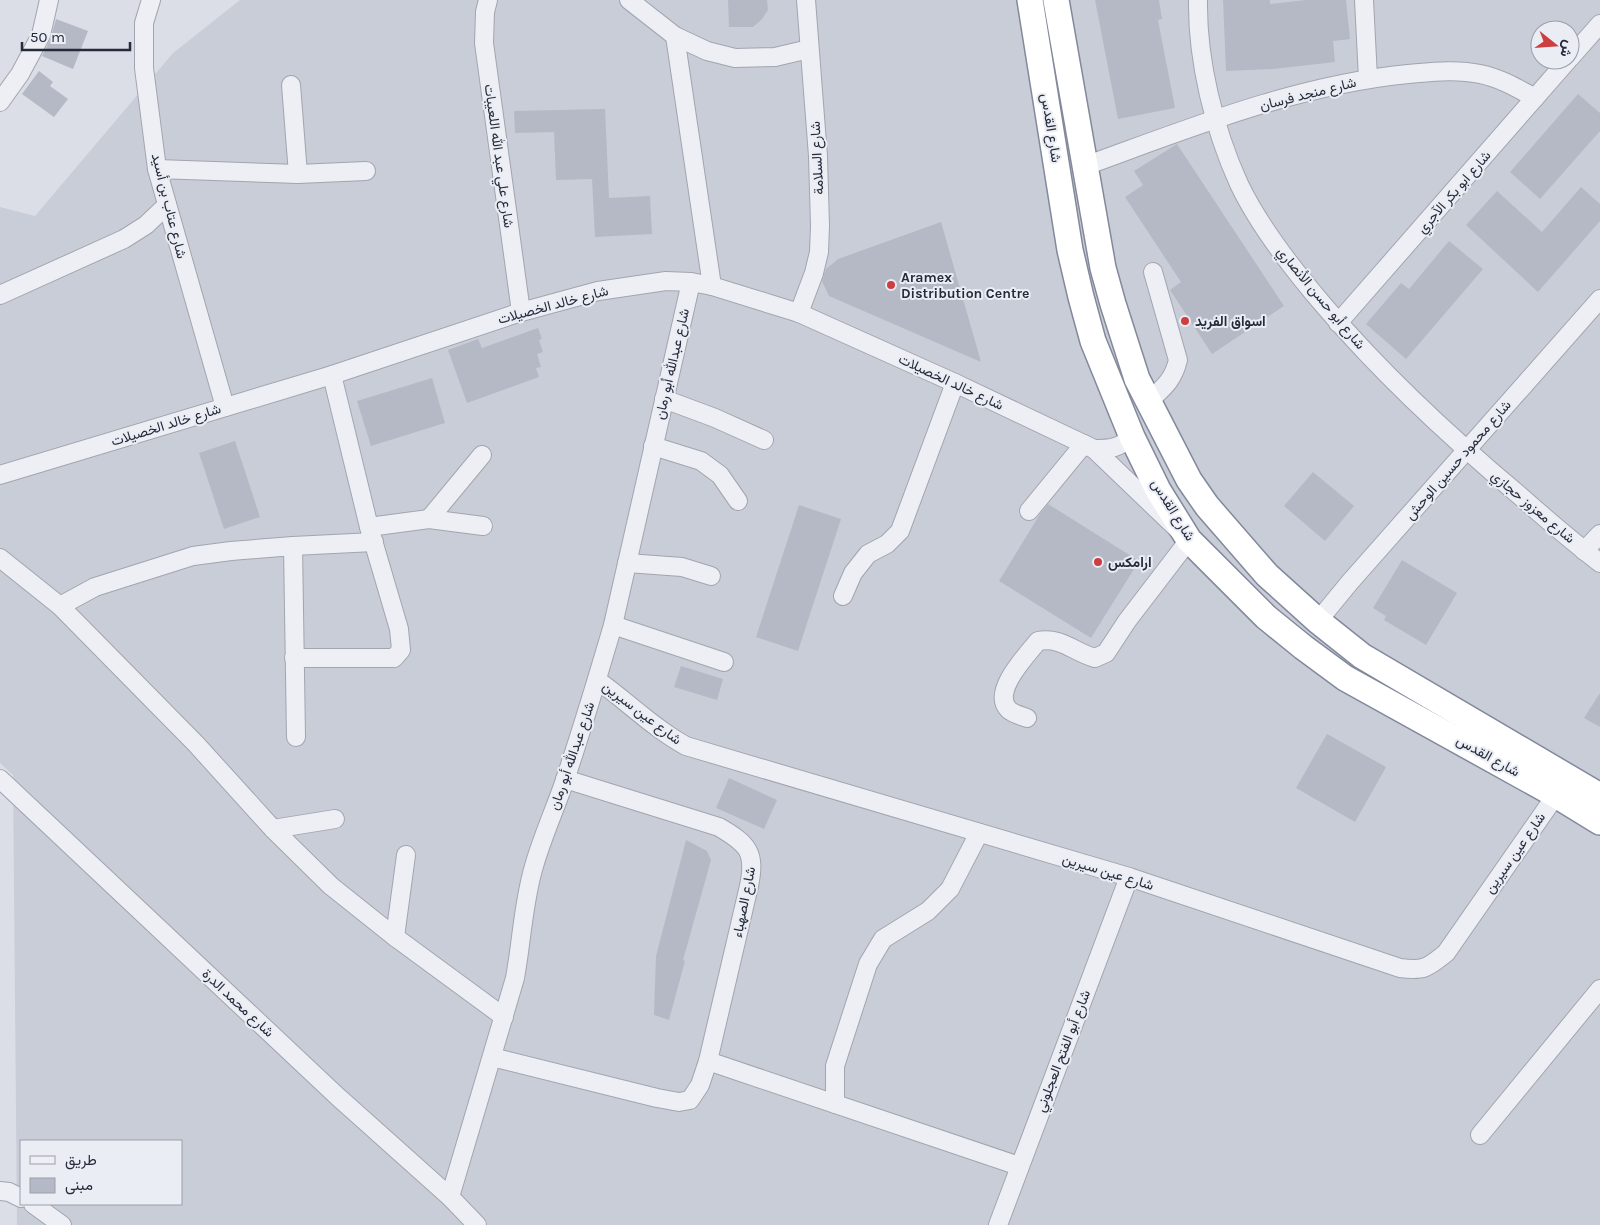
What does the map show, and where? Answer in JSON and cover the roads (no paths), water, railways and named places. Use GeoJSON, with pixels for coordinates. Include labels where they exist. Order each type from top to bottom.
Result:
{"type":"FeatureCollection","features":[{"type":"Feature","properties":{"kind":"highway","name":"شارع القدس"},"geometry":{"type":"LineString","coordinates":[[1030,0],[1070,250],[1080,297],[1102,366],[1132,437],[1158,490],[1189,540],[1266,617],[1345,678],[1556,795],[1600,822]]}},
{"type":"Feature","properties":{"kind":"highway","name":"شارع القدس"},"geometry":{"type":"LineString","coordinates":[[1056,0],[1103,268],[1137,379],[1189,480],[1208,506],[1267,575],[1318,621],[1362,656],[1600,796]]}},
{"type":"Feature","properties":{"kind":"highway"},"geometry":{"type":"LineString","coordinates":[[1379,665],[1409,668],[1431,676],[1600,777]]}},
{"type":"Feature","properties":{"kind":"street"},"geometry":{"type":"LineString","coordinates":[[0,102],[20,74],[41,35],[49,0]]}},
{"type":"Feature","properties":{"kind":"street","name":"شارع عتاب بن أسيد"},"geometry":{"type":"LineString","coordinates":[[151,0],[144,23],[144,68],[157,169],[225,407]]}},
{"type":"Feature","properties":{"kind":"street","name":"شارع علي عبد الله اللعيبات"},"geometry":{"type":"LineString","coordinates":[[488,0],[484,12],[484,43],[522,312]]}},
{"type":"Feature","properties":{"kind":"street"},"geometry":{"type":"LineString","coordinates":[[628,0],[675,36],[707,51],[734,58],[775,57],[809,49]]}},
{"type":"Feature","properties":{"kind":"street","name":"شارع السلامة"},"geometry":{"type":"LineString","coordinates":[[798,313],[816,266],[819,252],[820,226],[818,156],[806,0]]}},
{"type":"Feature","properties":{"kind":"street","name":"شارع أبو حسن الأنصاري"},"geometry":{"type":"LineString","coordinates":[[1198,0],[1203,58],[1215,119],[1240,184],[1256,212],[1286,258],[1338,323],[1385,374],[1466,450]]}},
{"type":"Feature","properties":{"kind":"street"},"geometry":{"type":"LineString","coordinates":[[1364,0],[1368,78]]}},
{"type":"Feature","properties":{"kind":"street","name":"شارع ابو بكر الآجري"},"geometry":{"type":"LineString","coordinates":[[1580,47],[1600,24]]}},
{"type":"Feature","properties":{"kind":"street"},"geometry":{"type":"LineString","coordinates":[[675,36],[712,286]]}},
{"type":"Feature","properties":{"kind":"street","name":"شارع ابو بكر الآجري"},"geometry":{"type":"LineString","coordinates":[[1338,323],[1559,70]]}},
{"type":"Feature","properties":{"kind":"street","name":"شارع منجد فرسان"},"geometry":{"type":"LineString","coordinates":[[1085,166],[1215,119],[1294,96],[1368,78],[1446,71],[1478,74],[1501,80],[1535,98]]}},
{"type":"Feature","properties":{"kind":"street"},"geometry":{"type":"LineString","coordinates":[[291,85],[298,174]]}},
{"type":"Feature","properties":{"kind":"street"},"geometry":{"type":"LineString","coordinates":[[157,169],[298,174],[366,171]]}},
{"type":"Feature","properties":{"kind":"street"},"geometry":{"type":"LineString","coordinates":[[0,295],[124,239],[146,225],[166,205]]}},
{"type":"Feature","properties":{"kind":"street"},"geometry":{"type":"LineString","coordinates":[[1148,402],[1170,382],[1176,370],[1178,360],[1152,272]]}},
{"type":"Feature","properties":{"kind":"street","name":"شارع خالد الخصيلات"},"geometry":{"type":"LineString","coordinates":[[0,475],[332,375],[522,312],[598,291],[666,281],[691,282],[712,286],[798,313],[955,383],[1089,446],[1189,540]]}},
{"type":"Feature","properties":{"kind":"street","name":"شارع عبدالله أبو رمان"},"geometry":{"type":"LineString","coordinates":[[450,1197],[515,978],[520,954],[521,925],[533,868],[565,779],[597,680],[612,625],[691,282]]}},
{"type":"Feature","properties":{"kind":"street","name":"شارع محمود حسين الوحش"},"geometry":{"type":"LineString","coordinates":[[1318,621],[1350,582],[1600,299]]}},
{"type":"Feature","properties":{"kind":"street"},"geometry":{"type":"LineString","coordinates":[[294,658],[394,658],[399,654],[401,645],[399,629],[371,534],[332,375]]}},
{"type":"Feature","properties":{"kind":"street"},"geometry":{"type":"LineString","coordinates":[[843,596],[853,573],[868,554],[887,544],[900,531],[955,383]]}},
{"type":"Feature","properties":{"kind":"street"},"geometry":{"type":"LineString","coordinates":[[664,399],[715,418],[764,440]]}},
{"type":"Feature","properties":{"kind":"street"},"geometry":{"type":"LineString","coordinates":[[1029,511],[1089,446],[1111,449],[1120,446],[1132,437]]}},
{"type":"Feature","properties":{"kind":"street"},"geometry":{"type":"LineString","coordinates":[[653,446],[701,461],[720,475],[738,501]]}},
{"type":"Feature","properties":{"kind":"street","name":"شارع معزوز حجازي"},"geometry":{"type":"LineString","coordinates":[[1466,450],[1600,563]]}},
{"type":"Feature","properties":{"kind":"street"},"geometry":{"type":"LineString","coordinates":[[429,519],[482,455]]}},
{"type":"Feature","properties":{"kind":"street"},"geometry":{"type":"LineString","coordinates":[[60,606],[95,587],[193,556],[231,550],[293,546],[371,534],[429,519],[483,526]]}},
{"type":"Feature","properties":{"kind":"street"},"geometry":{"type":"LineString","coordinates":[[1584,551],[1600,534]]}},
{"type":"Feature","properties":{"kind":"street"},"geometry":{"type":"LineString","coordinates":[[1027,718],[1009,709],[1004,701],[1005,689],[1012,673],[1038,642],[1049,640],[1062,642],[1084,655],[1095,658],[1106,653],[1127,621],[1189,540]]}},
{"type":"Feature","properties":{"kind":"street"},"geometry":{"type":"LineString","coordinates":[[293,546],[296,736]]}},
{"type":"Feature","properties":{"kind":"street"},"geometry":{"type":"LineString","coordinates":[[0,558],[60,606],[196,744],[274,829],[331,886],[395,937],[504,1017]]}},
{"type":"Feature","properties":{"kind":"street"},"geometry":{"type":"LineString","coordinates":[[627,563],[682,567],[710,576]]}},
{"type":"Feature","properties":{"kind":"street"},"geometry":{"type":"LineString","coordinates":[[612,625],[724,662]]}},
{"type":"Feature","properties":{"kind":"street","name":"شارع عين سيرين"},"geometry":{"type":"LineString","coordinates":[[597,680],[620,696],[668,736],[686,746],[1129,877],[1400,968],[1417,970],[1428,966],[1446,952],[1556,795]]}},
{"type":"Feature","properties":{"kind":"street","name":"شارع الصهباء"},"geometry":{"type":"LineString","coordinates":[[492,1056],[679,1102],[690,1100],[700,1085],[708,1061],[753,868],[750,852],[738,838],[719,828],[565,779]]}},
{"type":"Feature","properties":{"kind":"street","name":"شارع محمد الدرة"},"geometry":{"type":"LineString","coordinates":[[3,785],[338,1096],[450,1197],[478,1225]]}},
{"type":"Feature","properties":{"kind":"street"},"geometry":{"type":"LineString","coordinates":[[274,829],[334,820]]}},
{"type":"Feature","properties":{"kind":"street"},"geometry":{"type":"LineString","coordinates":[[835,1104],[835,1066],[868,964],[883,939],[928,911],[950,889],[979,833]]}},
{"type":"Feature","properties":{"kind":"street"},"geometry":{"type":"LineString","coordinates":[[395,937],[406,855]]}},
{"type":"Feature","properties":{"kind":"street","name":"شارع أبو الفتح العجلوني"},"geometry":{"type":"LineString","coordinates":[[998,1225],[1129,877]]}},
{"type":"Feature","properties":{"kind":"street"},"geometry":{"type":"LineString","coordinates":[[1480,1135],[1600,988]]}},
{"type":"Feature","properties":{"kind":"street"},"geometry":{"type":"LineString","coordinates":[[708,1061],[1019,1166]]}},
{"type":"Feature","properties":{"kind":"street"},"geometry":{"type":"LineString","coordinates":[[0,1191],[8,1192],[20,1198]]}},
{"type":"Feature","properties":{"kind":"street"},"geometry":{"type":"LineString","coordinates":[[34,1205],[62,1225]]}},
{"type":"Feature","properties":{"kind":"place","name":"Aramex Distribution Centre"},"geometry":{"type":"Point","coordinates":[891,285]}},
{"type":"Feature","properties":{"kind":"place","name":"اسواق الفريد"},"geometry":{"type":"Point","coordinates":[1185,321]}},
{"type":"Feature","properties":{"kind":"place","name":"ارامكس"},"geometry":{"type":"Point","coordinates":[1098,562]}}]}
